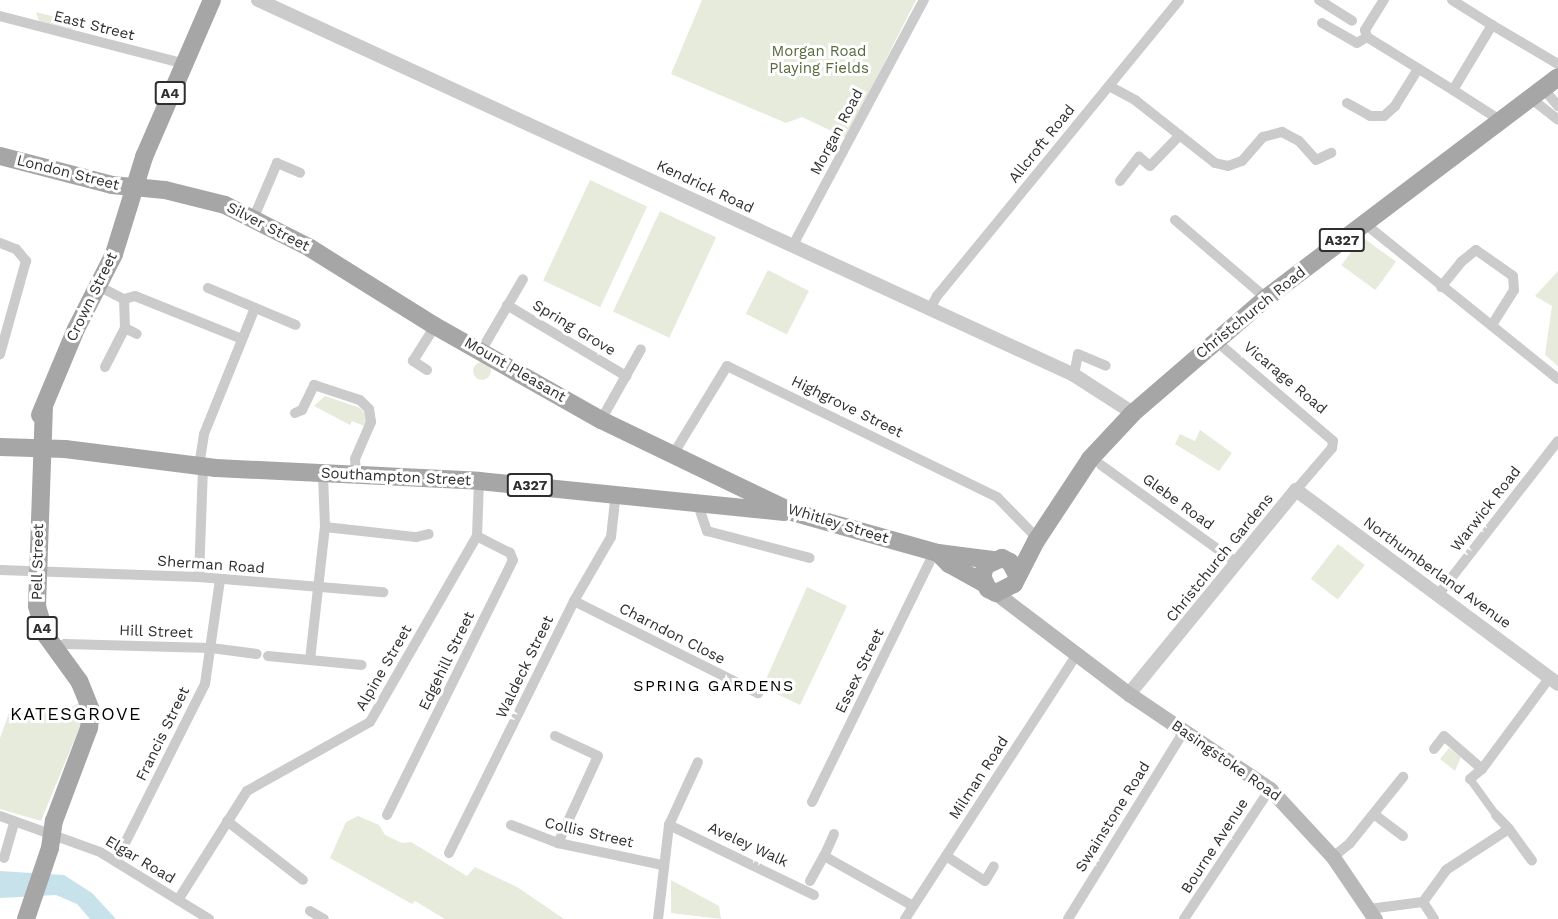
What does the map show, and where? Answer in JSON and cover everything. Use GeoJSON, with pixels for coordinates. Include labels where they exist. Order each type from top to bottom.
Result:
{"type":"FeatureCollection","features":[{"type":"Feature","properties":{"kind":"main road","name":"A4"},"geometry":{"type":"LineString","coordinates":[[137,186],[144,157],[207,4]]}},
{"type":"Feature","properties":{"kind":"main road","name":"Christchurch Road"},"geometry":{"type":"LineString","coordinates":[[1015,580],[1037,540],[1090,459],[1132,412],[1266,298],[1558,76]]}},
{"type":"Feature","properties":{"kind":"main road","name":"London Street"},"geometry":{"type":"LineString","coordinates":[[0,156],[115,186],[137,186]]}},
{"type":"Feature","properties":{"kind":"main road","name":"A4"},"geometry":{"type":"LineString","coordinates":[[115,186],[144,157]]}},
{"type":"Feature","properties":{"kind":"main road"},"geometry":{"type":"LineString","coordinates":[[144,157],[165,190]]}},
{"type":"Feature","properties":{"kind":"main road","name":"Silver Street"},"geometry":{"type":"LineString","coordinates":[[137,186],[198,196],[254,217],[357,276]]}},
{"type":"Feature","properties":{"kind":"main road","name":"Crown Street"},"geometry":{"type":"LineString","coordinates":[[22,447],[44,406],[76,329],[98,286],[137,186]]}},
{"type":"Feature","properties":{"kind":"main road","name":"Mount Pleasant"},"geometry":{"type":"LineString","coordinates":[[357,276],[435,326],[601,420],[676,458]]}},
{"type":"Feature","properties":{"kind":"main road","name":"Crown Street"},"geometry":{"type":"LineString","coordinates":[[42,448],[44,406]]}},
{"type":"Feature","properties":{"kind":"main road","name":"Southampton Street"},"geometry":{"type":"LineString","coordinates":[[0,447],[42,448],[201,466],[323,474],[356,472],[479,480],[616,492],[792,512]]}},
{"type":"Feature","properties":{"kind":"main road","name":"Pell Street"},"geometry":{"type":"LineString","coordinates":[[22,447],[31,458],[39,485]]}},
{"type":"Feature","properties":{"kind":"main road","name":"Pell Street"},"geometry":{"type":"LineString","coordinates":[[42,448],[37,570],[39,619],[55,650],[87,694],[91,710],[86,737],[51,834]]}},
{"type":"Feature","properties":{"kind":"main road","name":"Whitley Street"},"geometry":{"type":"LineString","coordinates":[[676,458],[792,512],[936,553],[998,559]]}},
{"type":"Feature","properties":{"kind":"main road"},"geometry":{"type":"LineString","coordinates":[[998,559],[1010,562],[1015,580],[989,588],[983,571],[998,559],[1037,540]]}},
{"type":"Feature","properties":{"kind":"main road","name":"Whitley Street"},"geometry":{"type":"LineString","coordinates":[[936,553],[949,564],[989,588],[1077,653]]}},
{"type":"Feature","properties":{"kind":"main road","name":"Whitley Street"},"geometry":{"type":"LineString","coordinates":[[1015,580],[1028,616]]}},
{"type":"Feature","properties":{"kind":"main road","name":"Basingstoke Road"},"geometry":{"type":"LineString","coordinates":[[1077,653],[1129,694],[1270,789],[1333,857],[1372,914]]}},
{"type":"Feature","properties":{"kind":"main road","name":"A4"},"geometry":{"type":"LineString","coordinates":[[26,919],[45,864],[51,834]]}},
{"type":"Feature","properties":{"kind":"street"},"geometry":{"type":"LineString","coordinates":[[207,4],[224,0]]}},
{"type":"Feature","properties":{"kind":"street","name":"Kendrick Road"},"geometry":{"type":"LineString","coordinates":[[258,0],[1074,375],[1132,412]]}},
{"type":"Feature","properties":{"kind":"street","name":"Morgan Road"},"geometry":{"type":"LineString","coordinates":[[793,246],[924,0]]}},
{"type":"Feature","properties":{"kind":"street","name":"Allcroft Road"},"geometry":{"type":"LineString","coordinates":[[930,309],[937,296],[1179,0]]}},
{"type":"Feature","properties":{"kind":"street"},"geometry":{"type":"LineString","coordinates":[[1319,0],[1352,21]]}},
{"type":"Feature","properties":{"kind":"street"},"geometry":{"type":"LineString","coordinates":[[1383,0],[1365,30],[1367,37],[1500,120]]}},
{"type":"Feature","properties":{"kind":"street"},"geometry":{"type":"LineString","coordinates":[[1452,0],[1558,64]]}},
{"type":"Feature","properties":{"kind":"street","name":"East Street"},"geometry":{"type":"LineString","coordinates":[[0,16],[182,63]]}},
{"type":"Feature","properties":{"kind":"street"},"geometry":{"type":"LineString","coordinates":[[1322,23],[1358,43],[1367,37]]}},
{"type":"Feature","properties":{"kind":"street"},"geometry":{"type":"LineString","coordinates":[[1453,90],[1492,25]]}},
{"type":"Feature","properties":{"kind":"street"},"geometry":{"type":"LineString","coordinates":[[1347,103],[1370,116],[1384,116],[1395,106],[1418,69]]}},
{"type":"Feature","properties":{"kind":"street"},"geometry":{"type":"LineString","coordinates":[[1109,86],[1135,99],[1215,163],[1228,166],[1242,161],[1263,137],[1282,132],[1299,141],[1316,160],[1331,153]]}},
{"type":"Feature","properties":{"kind":"street"},"geometry":{"type":"LineString","coordinates":[[1536,92],[1558,106]]}},
{"type":"Feature","properties":{"kind":"street"},"geometry":{"type":"LineString","coordinates":[[1536,92],[1558,120]]}},
{"type":"Feature","properties":{"kind":"street"},"geometry":{"type":"LineString","coordinates":[[1120,181],[1139,157],[1150,166],[1180,135]]}},
{"type":"Feature","properties":{"kind":"street"},"geometry":{"type":"LineString","coordinates":[[254,217],[277,163],[300,173]]}},
{"type":"Feature","properties":{"kind":"street"},"geometry":{"type":"LineString","coordinates":[[1175,220],[1266,298]]}},
{"type":"Feature","properties":{"kind":"street"},"geometry":{"type":"LineString","coordinates":[[1364,223],[1558,379]]}},
{"type":"Feature","properties":{"kind":"street"},"geometry":{"type":"LineString","coordinates":[[0,243],[16,249],[26,261],[1,348]]}},
{"type":"Feature","properties":{"kind":"street"},"geometry":{"type":"LineString","coordinates":[[1441,287],[1461,261],[1476,250],[1513,276],[1514,290],[1492,325]]}},
{"type":"Feature","properties":{"kind":"street"},"geometry":{"type":"LineString","coordinates":[[481,351],[523,279]]}},
{"type":"Feature","properties":{"kind":"street"},"geometry":{"type":"LineString","coordinates":[[98,286],[242,339]]}},
{"type":"Feature","properties":{"kind":"street"},"geometry":{"type":"LineString","coordinates":[[208,288],[296,326]]}},
{"type":"Feature","properties":{"kind":"street"},"geometry":{"type":"LineString","coordinates":[[105,367],[125,328],[130,298]]}},
{"type":"Feature","properties":{"kind":"street","name":"Spring Grove"},"geometry":{"type":"LineString","coordinates":[[507,305],[626,376]]}},
{"type":"Feature","properties":{"kind":"street"},"geometry":{"type":"LineString","coordinates":[[199,577],[201,466],[204,434],[255,308]]}},
{"type":"Feature","properties":{"kind":"street"},"geometry":{"type":"LineString","coordinates":[[427,370],[413,361],[435,326]]}},
{"type":"Feature","properties":{"kind":"street"},"geometry":{"type":"LineString","coordinates":[[125,328],[137,334]]}},
{"type":"Feature","properties":{"kind":"street","name":"Vicarage Road"},"geometry":{"type":"LineString","coordinates":[[1216,341],[1333,441]]}},
{"type":"Feature","properties":{"kind":"street"},"geometry":{"type":"LineString","coordinates":[[601,420],[642,349]]}},
{"type":"Feature","properties":{"kind":"street"},"geometry":{"type":"LineString","coordinates":[[1074,375],[1078,354],[1106,366]]}},
{"type":"Feature","properties":{"kind":"street","name":"Highgrove Street"},"geometry":{"type":"LineString","coordinates":[[676,458],[677,448],[727,366],[997,497],[1037,540]]}},
{"type":"Feature","properties":{"kind":"street"},"geometry":{"type":"LineString","coordinates":[[295,413],[302,410],[315,385],[360,400],[369,409],[370,422],[355,459],[356,472]]}},
{"type":"Feature","properties":{"kind":"street","name":"Christchurch Gardens"},"geometry":{"type":"LineString","coordinates":[[1129,694],[1332,448],[1333,441]]}},
{"type":"Feature","properties":{"kind":"street","name":"Warwick Road"},"geometry":{"type":"LineString","coordinates":[[1438,595],[1558,441]]}},
{"type":"Feature","properties":{"kind":"street","name":"Glebe Road"},"geometry":{"type":"LineString","coordinates":[[1101,465],[1237,563]]}},
{"type":"Feature","properties":{"kind":"street"},"geometry":{"type":"LineString","coordinates":[[310,660],[325,527],[323,474]]}},
{"type":"Feature","properties":{"kind":"street","name":"Alpine Street"},"geometry":{"type":"LineString","coordinates":[[178,900],[248,790],[370,722],[477,536],[479,480]]}},
{"type":"Feature","properties":{"kind":"street","name":"Northumberland Avenue"},"geometry":{"type":"LineString","coordinates":[[1296,490],[1554,681]]}},
{"type":"Feature","properties":{"kind":"street","name":"Waldeck Street"},"geometry":{"type":"LineString","coordinates":[[449,853],[574,601],[611,537],[616,492]]}},
{"type":"Feature","properties":{"kind":"street"},"geometry":{"type":"LineString","coordinates":[[697,501],[710,532],[810,558]]}},
{"type":"Feature","properties":{"kind":"street"},"geometry":{"type":"LineString","coordinates":[[704,518],[722,504]]}},
{"type":"Feature","properties":{"kind":"street"},"geometry":{"type":"LineString","coordinates":[[325,527],[391,531],[416,537],[429,534]]}},
{"type":"Feature","properties":{"kind":"street","name":"Edgehill Street"},"geometry":{"type":"LineString","coordinates":[[387,815],[513,560],[510,552],[477,536]]}},
{"type":"Feature","properties":{"kind":"street","name":"Essex Street"},"geometry":{"type":"LineString","coordinates":[[812,802],[936,553]]}},
{"type":"Feature","properties":{"kind":"street","name":"Sherman Road"},"geometry":{"type":"LineString","coordinates":[[0,570],[199,577],[383,592]]}},
{"type":"Feature","properties":{"kind":"street","name":"Francis Street"},"geometry":{"type":"LineString","coordinates":[[116,861],[205,684],[220,580]]}},
{"type":"Feature","properties":{"kind":"street","name":"Charndon Close"},"geometry":{"type":"LineString","coordinates":[[574,601],[758,693]]}},
{"type":"Feature","properties":{"kind":"street","name":"Hill Street"},"geometry":{"type":"LineString","coordinates":[[55,650],[65,644],[211,648],[362,665]]}},
{"type":"Feature","properties":{"kind":"street","name":"Milman Road"},"geometry":{"type":"LineString","coordinates":[[905,919],[1077,653]]}},
{"type":"Feature","properties":{"kind":"street"},"geometry":{"type":"LineString","coordinates":[[1532,861],[1470,779],[1482,769],[1554,681]]}},
{"type":"Feature","properties":{"kind":"street","name":"Swainstone Road"},"geometry":{"type":"LineString","coordinates":[[1068,919],[1184,731]]}},
{"type":"Feature","properties":{"kind":"street"},"geometry":{"type":"LineString","coordinates":[[555,736],[602,758],[558,843]]}},
{"type":"Feature","properties":{"kind":"street"},"geometry":{"type":"LineString","coordinates":[[1434,749],[1444,736],[1482,769]]}},
{"type":"Feature","properties":{"kind":"street"},"geometry":{"type":"LineString","coordinates":[[658,919],[669,825],[698,762]]}},
{"type":"Feature","properties":{"kind":"street"},"geometry":{"type":"LineString","coordinates":[[1333,857],[1375,814],[1403,777]]}},
{"type":"Feature","properties":{"kind":"street","name":"Bourne Avenue"},"geometry":{"type":"LineString","coordinates":[[1184,919],[1270,789]]}},
{"type":"Feature","properties":{"kind":"street"},"geometry":{"type":"LineString","coordinates":[[1375,814],[1403,836]]}},
{"type":"Feature","properties":{"kind":"street","name":"Elgar Road"},"geometry":{"type":"LineString","coordinates":[[0,816],[116,861],[209,919]]}},
{"type":"Feature","properties":{"kind":"street"},"geometry":{"type":"LineString","coordinates":[[227,821],[303,880]]}},
{"type":"Feature","properties":{"kind":"street"},"geometry":{"type":"LineString","coordinates":[[4,858],[14,822]]}},
{"type":"Feature","properties":{"kind":"street","name":"Collis Street"},"geometry":{"type":"LineString","coordinates":[[511,825],[558,843],[663,865]]}},
{"type":"Feature","properties":{"kind":"street","name":"Aveley Walk"},"geometry":{"type":"LineString","coordinates":[[669,825],[814,895]]}},
{"type":"Feature","properties":{"kind":"street"},"geometry":{"type":"LineString","coordinates":[[1372,914],[1423,902],[1446,870],[1509,829]]}},
{"type":"Feature","properties":{"kind":"street"},"geometry":{"type":"LineString","coordinates":[[810,881],[834,834]]}},
{"type":"Feature","properties":{"kind":"street"},"geometry":{"type":"LineString","coordinates":[[824,856],[913,906]]}},
{"type":"Feature","properties":{"kind":"street"},"geometry":{"type":"LineString","coordinates":[[946,856],[985,881],[994,866]]}},
{"type":"Feature","properties":{"kind":"street"},"geometry":{"type":"LineString","coordinates":[[1423,902],[1434,919]]}},
{"type":"Feature","properties":{"kind":"street"},"geometry":{"type":"LineString","coordinates":[[310,911],[324,919]]}},
{"type":"Feature","properties":{"kind":"green space","name":"Morgan Road Playing Fields"},"geometry":{"type":"Polygon","coordinates":[[[702,0],[916,0],[846,138],[802,117],[786,123],[671,74],[702,0]]]}},
{"type":"Feature","properties":{"kind":"green space"},"geometry":{"type":"Polygon","coordinates":[[[36,12],[75,22],[72,32],[39,21],[36,12]]]}},
{"type":"Feature","properties":{"kind":"green space"},"geometry":{"type":"Polygon","coordinates":[[[590,180],[647,207],[600,307],[543,281],[590,180]]]}},
{"type":"Feature","properties":{"kind":"green space"},"geometry":{"type":"Polygon","coordinates":[[[660,211],[716,237],[669,338],[613,312],[660,211]]]}},
{"type":"Feature","properties":{"kind":"green space"},"geometry":{"type":"Polygon","coordinates":[[[1362,237],[1396,262],[1375,290],[1341,265],[1362,237]]]}},
{"type":"Feature","properties":{"kind":"green space"},"geometry":{"type":"Polygon","coordinates":[[[768,270],[809,291],[787,335],[746,314],[768,270]]]}},
{"type":"Feature","properties":{"kind":"green space"},"geometry":{"type":"Polygon","coordinates":[[[1558,271],[1558,366],[1545,355],[1552,306],[1535,296],[1558,271]]]}},
{"type":"Feature","properties":{"kind":"green space"},"geometry":{"type":"Polygon","coordinates":[[[478,362],[486,362],[491,367],[489,378],[478,380],[473,375],[473,367],[478,362]]]}},
{"type":"Feature","properties":{"kind":"green space"},"geometry":{"type":"Polygon","coordinates":[[[325,396],[360,408],[366,414],[367,427],[352,421],[350,425],[314,406],[325,396]]]}},
{"type":"Feature","properties":{"kind":"green space"},"geometry":{"type":"Polygon","coordinates":[[[1200,430],[1232,453],[1219,471],[1175,444],[1180,434],[1195,441],[1200,430]]]}},
{"type":"Feature","properties":{"kind":"green space"},"geometry":{"type":"Polygon","coordinates":[[[1338,544],[1365,565],[1338,600],[1311,579],[1338,544]]]}},
{"type":"Feature","properties":{"kind":"green space"},"geometry":{"type":"Polygon","coordinates":[[[807,587],[847,606],[800,705],[775,693],[767,677],[807,587]]]}},
{"type":"Feature","properties":{"kind":"green space"},"geometry":{"type":"Polygon","coordinates":[[[80,702],[80,726],[41,821],[0,809],[0,738],[9,713],[64,712],[80,702]]]}},
{"type":"Feature","properties":{"kind":"green space"},"geometry":{"type":"Polygon","coordinates":[[[1449,748],[1461,757],[1455,771],[1440,759],[1449,748]]]}},
{"type":"Feature","properties":{"kind":"green space"},"geometry":{"type":"Polygon","coordinates":[[[358,816],[379,825],[385,835],[402,843],[411,842],[467,876],[475,867],[517,887],[564,919],[445,919],[415,901],[412,904],[330,858],[346,822],[358,816]]]}},
{"type":"Feature","properties":{"kind":"green space"},"geometry":{"type":"Polygon","coordinates":[[[671,880],[719,906],[721,919],[671,913],[671,880]]]}},
{"type":"Feature","properties":{"kind":"water"},"geometry":{"type":"Polygon","coordinates":[[[0,871],[64,875],[92,893],[116,919],[90,919],[77,904],[56,895],[0,898],[0,871]]]}},
{"type":"Feature","properties":{"kind":"district","name":"SPRING GARDENS"},"geometry":{"type":"Point","coordinates":[714,686]}},
{"type":"Feature","properties":{"kind":"district","name":"KATESGROVE"},"geometry":{"type":"Point","coordinates":[76,714]}}]}
